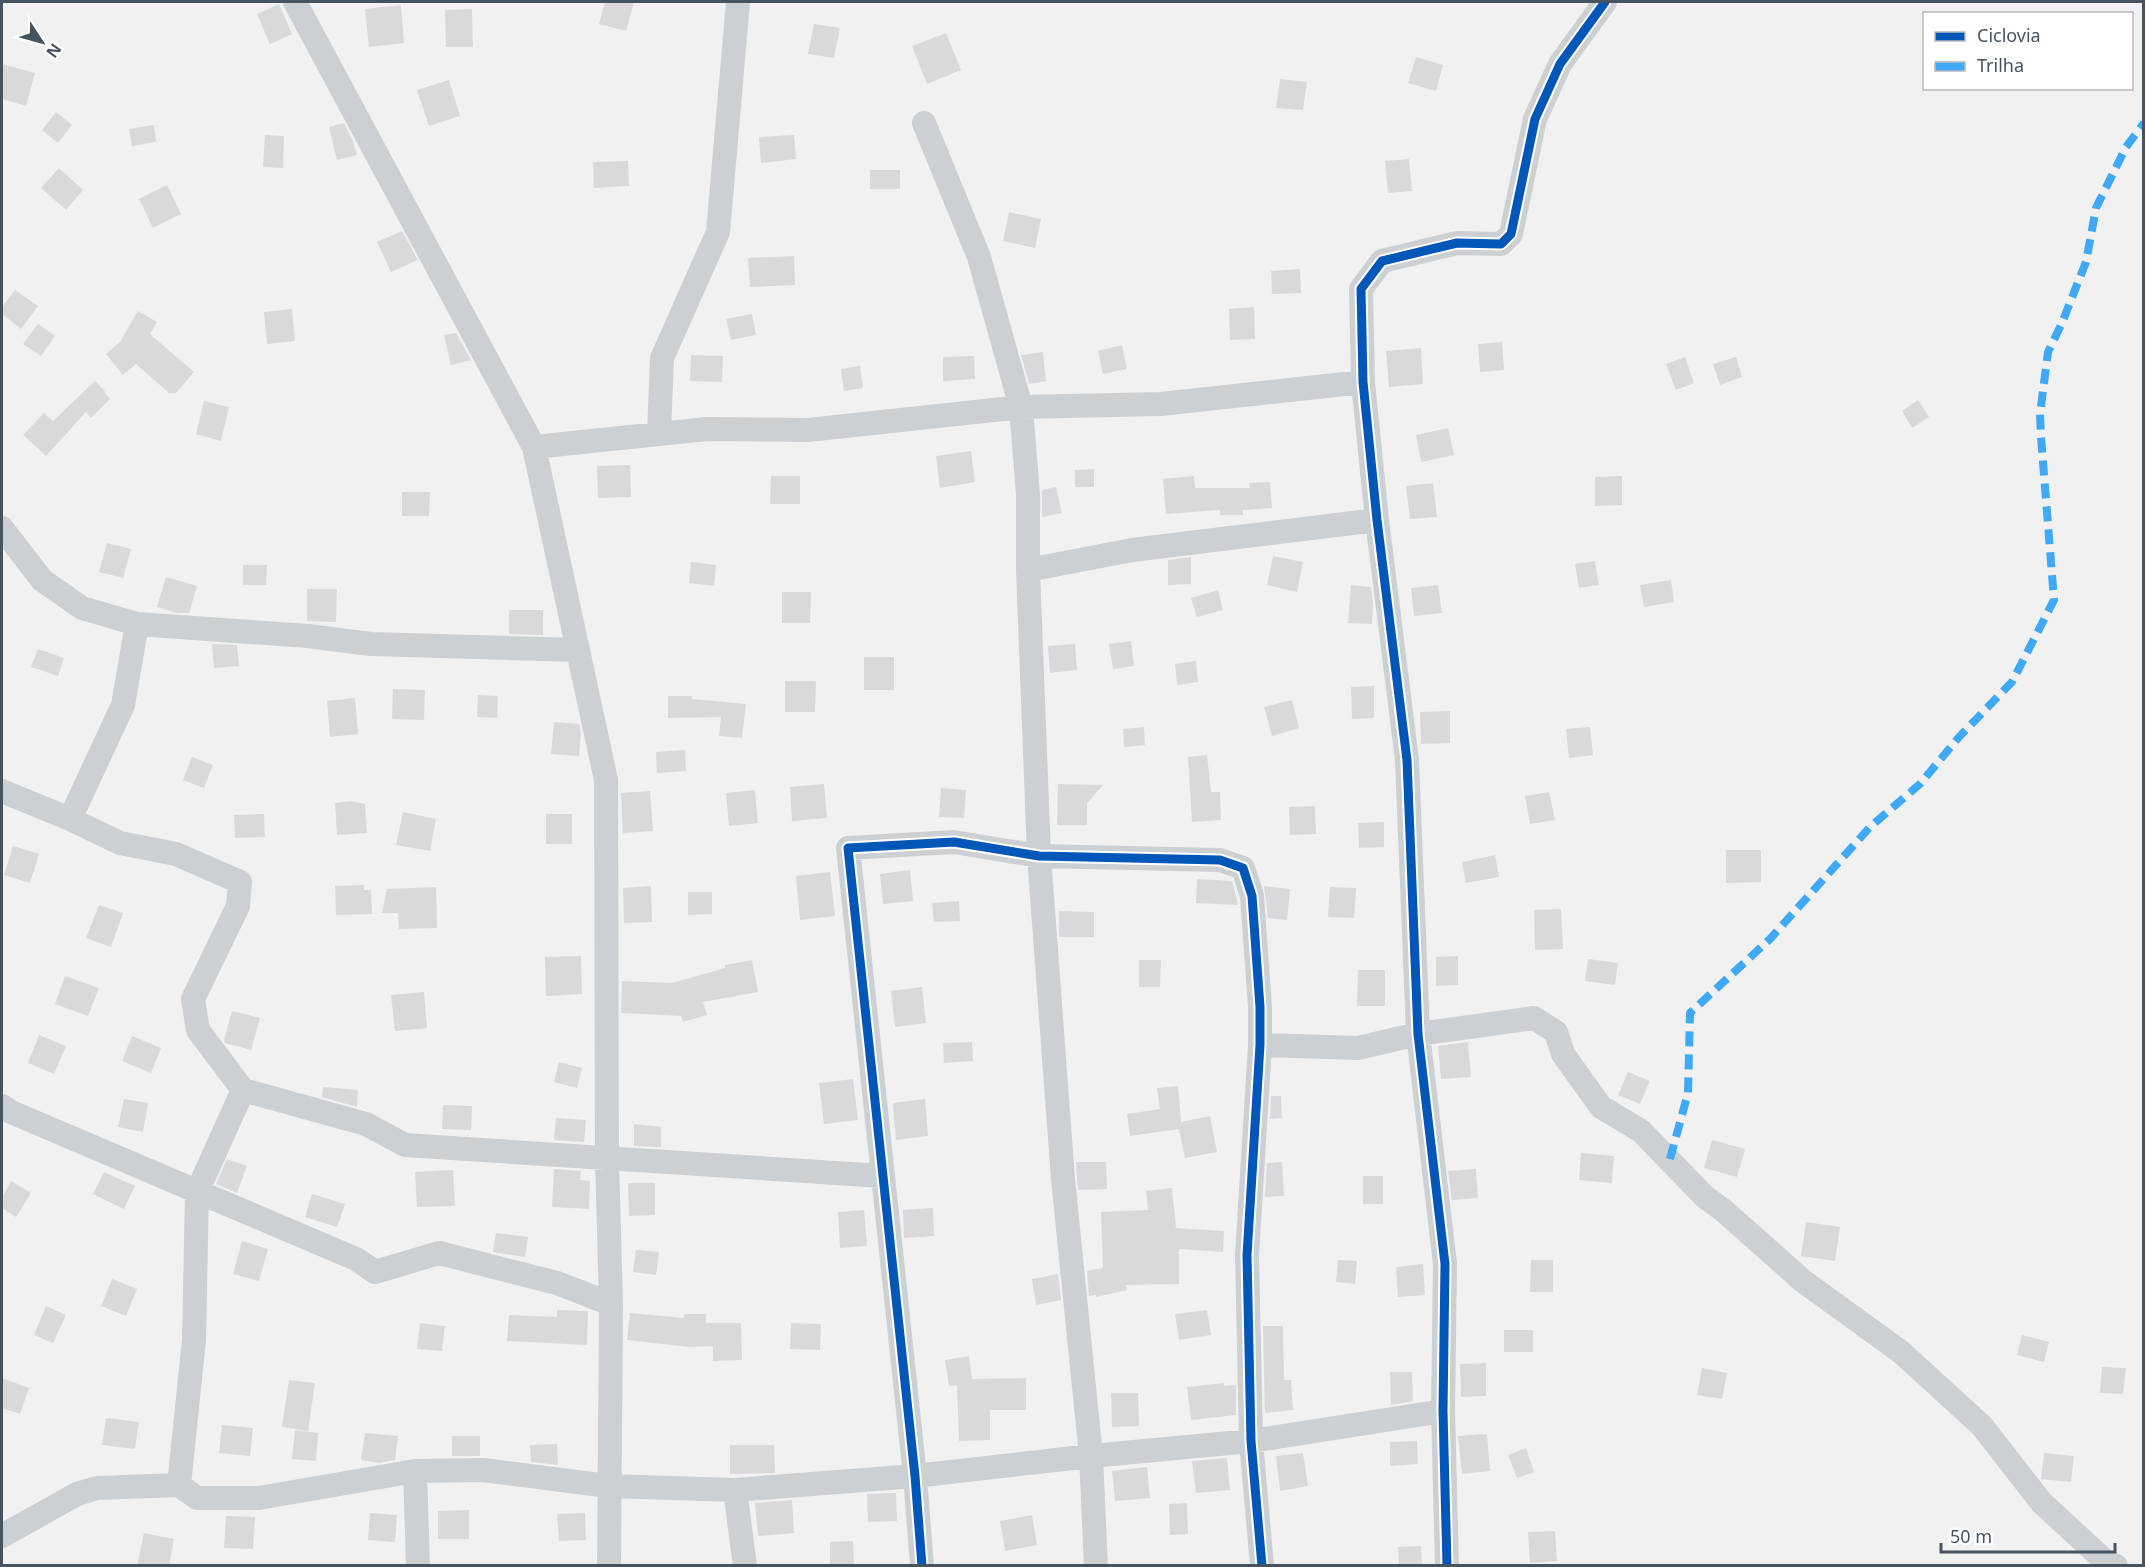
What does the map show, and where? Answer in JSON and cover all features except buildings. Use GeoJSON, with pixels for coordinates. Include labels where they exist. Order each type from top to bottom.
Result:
{"type":"FeatureCollection","features":[{"type":"Feature","properties":{"kind":"street"},"geometry":{"type":"LineString","coordinates":[[296,2],[534,447],[606,780],[607,1159],[611,1304],[609,1566]]}},
{"type":"Feature","properties":{"kind":"street"},"geometry":{"type":"LineString","coordinates":[[659,434],[662,358],[718,232],[738,2]]}},
{"type":"Feature","properties":{"kind":"street"},"geometry":{"type":"LineString","coordinates":[[1447,1566],[1443,1411],[1445,1264],[1418,1034],[1407,760],[1377,520],[1363,382],[1361,288],[1382,261],[1457,243],[1501,244],[1511,234],[1535,119],[1560,64],[1605,2]]}},
{"type":"Feature","properties":{"kind":"street"},"geometry":{"type":"LineString","coordinates":[[924,123],[979,256],[1021,407],[1028,495],[1028,570],[1039,856],[1063,1179],[1091,1456],[1096,1566]]}},
{"type":"Feature","properties":{"kind":"street"},"geometry":{"type":"LineString","coordinates":[[534,447],[706,429],[808,430],[1021,407],[1161,404],[1363,382]]}},
{"type":"Feature","properties":{"kind":"street"},"geometry":{"type":"LineString","coordinates":[[1028,570],[1132,550],[1377,520]]}},
{"type":"Feature","properties":{"kind":"street"},"geometry":{"type":"LineString","coordinates":[[2,528],[42,580],[82,608],[137,624],[308,636],[371,644],[578,650]]}},
{"type":"Feature","properties":{"kind":"street"},"geometry":{"type":"LineString","coordinates":[[70,819],[123,705],[137,624]]}},
{"type":"Feature","properties":{"kind":"street"},"geometry":{"type":"LineString","coordinates":[[2,791],[120,843],[176,854],[240,882],[238,906],[193,999],[198,1030],[243,1090],[366,1124],[405,1145],[882,1176]]}},
{"type":"Feature","properties":{"kind":"street"},"geometry":{"type":"LineString","coordinates":[[922,1566],[915,1476],[848,848],[954,843],[1039,856],[1220,860],[1243,868],[1252,896],[1260,1007],[1260,1045],[1247,1256],[1251,1441],[1262,1566]]}},
{"type":"Feature","properties":{"kind":"street"},"geometry":{"type":"LineString","coordinates":[[1260,1045],[1358,1048],[1418,1034],[1534,1018],[1556,1032],[1563,1054],[1601,1107],[1641,1131],[1705,1197],[1723,1210],[1803,1281],[1901,1352],[1982,1426],[2042,1502],[2109,1564]]}},
{"type":"Feature","properties":{"kind":"street"},"geometry":{"type":"LineString","coordinates":[[179,1485],[194,1340],[197,1192],[243,1090]]}},
{"type":"Feature","properties":{"kind":"street"},"geometry":{"type":"LineString","coordinates":[[5,1114],[356,1259],[375,1272],[439,1253],[557,1283],[611,1304]]}},
{"type":"Feature","properties":{"kind":"street"},"geometry":{"type":"LineString","coordinates":[[2,1536],[78,1494],[97,1488],[179,1485],[197,1498],[259,1498],[416,1471],[483,1470],[608,1486],[735,1490],[915,1476],[1251,1441],[1443,1411]]}},
{"type":"Feature","properties":{"kind":"street"},"geometry":{"type":"LineString","coordinates":[[416,1471],[418,1566]]}},
{"type":"Feature","properties":{"kind":"street"},"geometry":{"type":"LineString","coordinates":[[735,1490],[745,1566]]}},
{"type":"Feature","properties":{"kind":"marked path"},"geometry":{"type":"LineString","coordinates":[[1670,1159],[1688,1093],[1690,1013],[1770,939],[1870,827],[1920,784],[1959,737],[2012,682],[2054,600],[2040,414],[2048,352],[2086,262],[2096,208],[2126,147],[2144,123]]}},
{"type":"Feature","properties":{"kind":"cycle path"},"geometry":{"type":"LineString","coordinates":[[1447,1566],[1443,1411],[1445,1264],[1418,1034],[1407,760],[1377,520],[1363,382],[1361,289],[1382,261],[1457,243],[1501,244],[1511,234],[1535,119],[1560,64],[1605,2]]}},
{"type":"Feature","properties":{"kind":"cycle path"},"geometry":{"type":"LineString","coordinates":[[922,1566],[915,1476],[848,848],[954,842],[1039,856],[1220,860],[1243,868],[1252,896],[1260,1007],[1260,1045],[1247,1255],[1251,1441],[1262,1566]]}}]}
